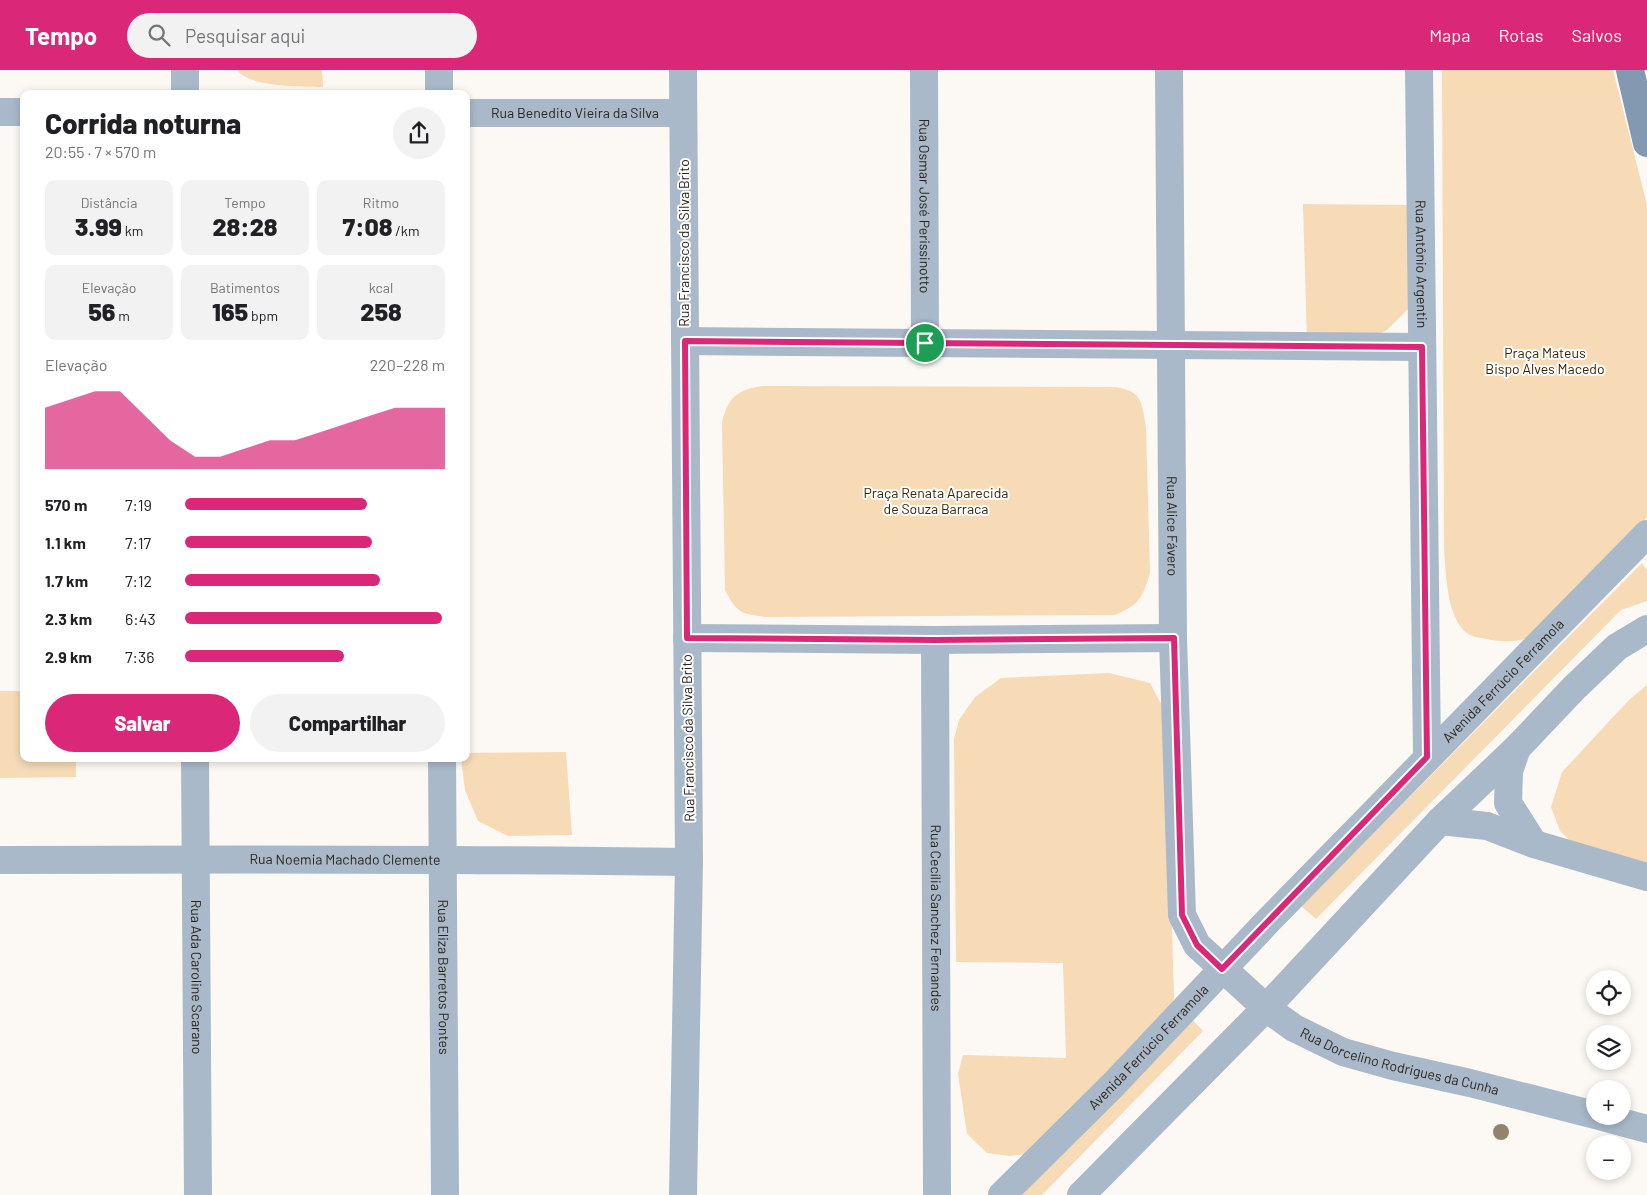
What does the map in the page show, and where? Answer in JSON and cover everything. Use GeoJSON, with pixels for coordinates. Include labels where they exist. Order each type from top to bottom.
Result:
{"type":"FeatureCollection","features":[{"type":"Feature","properties":{"kind":"main road"},"geometry":{"type":"LineString","coordinates":[[1630,70],[1647,142]]}},
{"type":"Feature","properties":{"kind":"street"},"geometry":{"type":"LineString","coordinates":[[185,70],[185,90]]}},
{"type":"Feature","properties":{"kind":"street"},"geometry":{"type":"LineString","coordinates":[[439,70],[439,90]]}},
{"type":"Feature","properties":{"kind":"street","name":"Rua Francisco da Silva Brito"},"geometry":{"type":"LineString","coordinates":[[683,70],[689,862],[683,1195]]}},
{"type":"Feature","properties":{"kind":"street","name":"Rua Osmar José Perissinotto"},"geometry":{"type":"LineString","coordinates":[[924,70],[925,343]]}},
{"type":"Feature","properties":{"kind":"street","name":"Rua Alice Fávero"},"geometry":{"type":"LineString","coordinates":[[1169,70],[1174,638],[1182,915],[1197,945],[1222,969]]}},
{"type":"Feature","properties":{"kind":"street","name":"Rua Antônio Argentin"},"geometry":{"type":"LineString","coordinates":[[1419,70],[1427,757]]}},
{"type":"Feature","properties":{"kind":"street"},"geometry":{"type":"LineString","coordinates":[[0,112],[20,112]]}},
{"type":"Feature","properties":{"kind":"street","name":"Rua Benedito Vieira da Silva"},"geometry":{"type":"LineString","coordinates":[[470,113],[683,113]]}},
{"type":"Feature","properties":{"kind":"street"},"geometry":{"type":"LineString","coordinates":[[685,341],[1422,347]]}},
{"type":"Feature","properties":{"kind":"street","name":"Avenida Ferrúcio Ferramola"},"geometry":{"type":"LineString","coordinates":[[1002,1195],[1113,1085],[1427,757],[1647,534]]}},
{"type":"Feature","properties":{"kind":"street"},"geometry":{"type":"LineString","coordinates":[[1081,1195],[1266,1008],[1440,821],[1617,647],[1647,629]]}},
{"type":"Feature","properties":{"kind":"street"},"geometry":{"type":"LineString","coordinates":[[687,638],[935,640],[1174,638]]}},
{"type":"Feature","properties":{"kind":"street","name":"Rua Cecília Sanchez Fernandes"},"geometry":{"type":"LineString","coordinates":[[935,640],[937,1195]]}},
{"type":"Feature","properties":{"kind":"street"},"geometry":{"type":"LineString","coordinates":[[1516,748],[1509,770],[1508,803],[1534,844]]}},
{"type":"Feature","properties":{"kind":"street","name":"Rua Ada Caroline Scarano"},"geometry":{"type":"LineString","coordinates":[[194,762],[198,1195]]}},
{"type":"Feature","properties":{"kind":"street","name":"Rua Eliza Barretos Pontes"},"geometry":{"type":"LineString","coordinates":[[442,762],[445,1195]]}},
{"type":"Feature","properties":{"kind":"street"},"geometry":{"type":"LineString","coordinates":[[1440,821],[1487,826],[1534,844],[1647,877]]}},
{"type":"Feature","properties":{"kind":"street","name":"Rua Noemia Machado Clemente"},"geometry":{"type":"LineString","coordinates":[[0,860],[360,860],[443,858],[689,862]]}},
{"type":"Feature","properties":{"kind":"street","name":"Rua Dorcelino Rodrigues da Cunha"},"geometry":{"type":"LineString","coordinates":[[1222,969],[1266,1008],[1294,1028],[1343,1052],[1586,1113]]}},
{"type":"Feature","properties":{"kind":"street","name":"Rua Dorcelino Rodrigues da Cunha"},"geometry":{"type":"LineString","coordinates":[[1631,1125],[1647,1129]]}},
{"type":"Feature","properties":{"kind":"green space"},"geometry":{"type":"Polygon","coordinates":[[[237,70],[322,70],[323,87],[264,83],[244,76],[237,70]]]}},
{"type":"Feature","properties":{"kind":"green space","name":"Praça Mateus Bispo Alves Macedo"},"geometry":{"type":"Polygon","coordinates":[[[1442,70],[1613,70],[1647,205],[1647,517],[1633,534],[1532,637],[1517,641],[1496,641],[1476,637],[1463,630],[1452,610],[1447,583],[1444,548],[1442,70]]]}},
{"type":"Feature","properties":{"kind":"green space"},"geometry":{"type":"Polygon","coordinates":[[[1303,204],[1410,205],[1408,309],[1387,330],[1366,341],[1307,343],[1303,204]]]}},
{"type":"Feature","properties":{"kind":"green space","name":"Praça Renata Aparecida de Souza Barraca"},"geometry":{"type":"Polygon","coordinates":[[[764,386],[1115,387],[1131,392],[1140,400],[1146,428],[1150,573],[1139,600],[1129,608],[1114,615],[765,617],[740,611],[736,608],[725,590],[722,423],[727,407],[735,396],[747,389],[764,386]]]}},
{"type":"Feature","properties":{"kind":"green space"},"geometry":{"type":"Polygon","coordinates":[[[1642,563],[1647,570],[1647,601],[1621,610],[1316,919],[1301,906],[1642,563]]]}},
{"type":"Feature","properties":{"kind":"green space"},"geometry":{"type":"Polygon","coordinates":[[[1109,673],[1150,683],[1166,713],[1174,999],[1159,1028],[1038,1153],[1009,1156],[987,1153],[967,1134],[958,1074],[963,1055],[1066,1058],[1063,963],[956,962],[954,739],[959,720],[975,697],[1001,678],[1109,673]]]}},
{"type":"Feature","properties":{"kind":"green space"},"geometry":{"type":"Polygon","coordinates":[[[1647,685],[1647,874],[1578,848],[1560,831],[1551,807],[1562,772],[1629,700],[1647,685]]]}},
{"type":"Feature","properties":{"kind":"green space"},"geometry":{"type":"Polygon","coordinates":[[[0,691],[20,691],[20,762],[76,762],[76,777],[0,778],[0,691]]]}},
{"type":"Feature","properties":{"kind":"green space"},"geometry":{"type":"Polygon","coordinates":[[[566,752],[572,835],[508,836],[478,821],[465,790],[461,762],[470,762],[470,753],[566,752]]]}},
{"type":"Feature","properties":{"kind":"green space"},"geometry":{"type":"Polygon","coordinates":[[[1189,1016],[1203,1031],[1042,1195],[1015,1195],[1189,1016]]]}},
{"type":"Feature","properties":{"kind":"route"},"geometry":{"type":"LineString","coordinates":[[685,341],[925,343],[1422,347],[1427,757],[1222,969],[1197,945],[1182,915],[1174,638],[935,640],[687,638],[685,341]]}}]}
